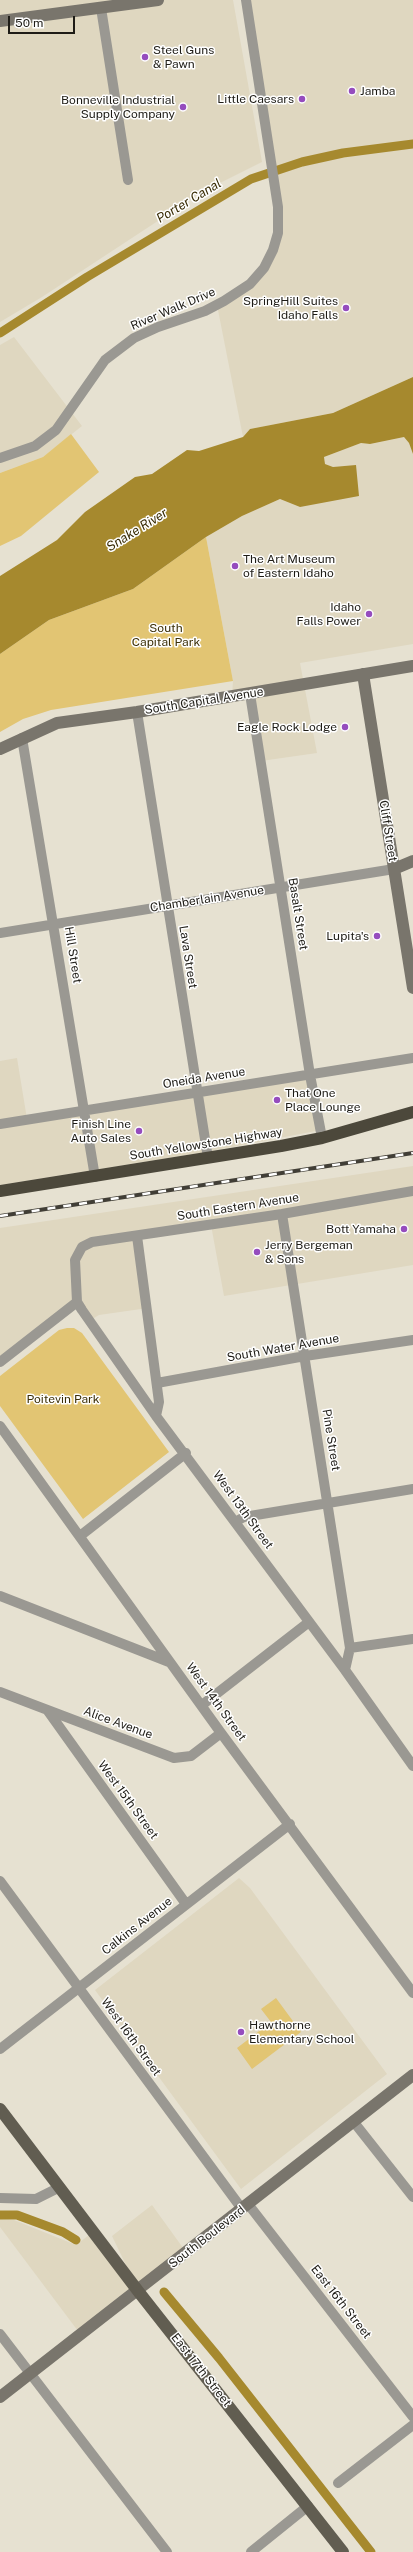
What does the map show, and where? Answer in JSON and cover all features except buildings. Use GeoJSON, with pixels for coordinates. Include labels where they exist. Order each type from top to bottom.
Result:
{"type":"FeatureCollection","features":[{"type":"Feature","properties":{"kind":"highway","name":"South Yellowstone Highway"},"geometry":{"type":"LineString","coordinates":[[0,1191],[95,1177],[322,1138],[413,1112]]}},
{"type":"Feature","properties":{"kind":"main road","name":"East 17th Street"},"geometry":{"type":"LineString","coordinates":[[0,2109],[138,2291],[344,2552]]}},
{"type":"Feature","properties":{"kind":"street"},"geometry":{"type":"LineString","coordinates":[[0,21],[158,0]]}},
{"type":"Feature","properties":{"kind":"street","name":"River Walk Drive"},"geometry":{"type":"LineString","coordinates":[[0,458],[35,446],[56,430],[105,360],[134,338],[158,327],[204,311],[224,301],[250,284],[264,268],[273,250],[278,233],[275,182],[246,0]]}},
{"type":"Feature","properties":{"kind":"street"},"geometry":{"type":"LineString","coordinates":[[102,8],[128,180]]}},
{"type":"Feature","properties":{"kind":"street","name":"South Capital Avenue"},"geometry":{"type":"LineString","coordinates":[[0,750],[22,738],[57,723],[250,694],[413,666]]}},
{"type":"Feature","properties":{"kind":"street","name":"Cliff Street"},"geometry":{"type":"LineString","coordinates":[[363,674],[394,869],[411,961],[413,988]]}},
{"type":"Feature","properties":{"kind":"street","name":"Basalt Street"},"geometry":{"type":"LineString","coordinates":[[250,694],[310,1075],[322,1138]]}},
{"type":"Feature","properties":{"kind":"street","name":"Lava Street"},"geometry":{"type":"LineString","coordinates":[[137,712],[208,1158]]}},
{"type":"Feature","properties":{"kind":"street","name":"Hill Street"},"geometry":{"type":"LineString","coordinates":[[22,738],[95,1177]]}},
{"type":"Feature","properties":{"kind":"street","name":"Chamberlain Avenue"},"geometry":{"type":"LineString","coordinates":[[0,933],[394,869],[413,861]]}},
{"type":"Feature","properties":{"kind":"street","name":"Oneida Avenue"},"geometry":{"type":"LineString","coordinates":[[0,1124],[413,1058]]}},
{"type":"Feature","properties":{"kind":"street","name":"South Eastern Avenue"},"geometry":{"type":"LineString","coordinates":[[77,1302],[75,1260],[87,1243],[282,1214],[413,1191]]}},
{"type":"Feature","properties":{"kind":"street","name":"Pine Street"},"geometry":{"type":"LineString","coordinates":[[282,1214],[350,1648],[346,1670]]}},
{"type":"Feature","properties":{"kind":"street"},"geometry":{"type":"LineString","coordinates":[[137,1236],[157,1383],[159,1402],[156,1416]]}},
{"type":"Feature","properties":{"kind":"street"},"geometry":{"type":"LineString","coordinates":[[0,1362],[77,1302]]}},
{"type":"Feature","properties":{"kind":"street","name":"West 13th Street"},"geometry":{"type":"LineString","coordinates":[[77,1302],[156,1416],[186,1453],[235,1522],[346,1670],[413,1766]]}},
{"type":"Feature","properties":{"kind":"street","name":"South Water Avenue"},"geometry":{"type":"LineString","coordinates":[[157,1383],[305,1356],[413,1340]]}},
{"type":"Feature","properties":{"kind":"street","name":"West 14th Street"},"geometry":{"type":"LineString","coordinates":[[0,1426],[170,1663],[413,1993]]}},
{"type":"Feature","properties":{"kind":"street"},"geometry":{"type":"LineString","coordinates":[[80,1536],[186,1453]]}},
{"type":"Feature","properties":{"kind":"street"},"geometry":{"type":"LineString","coordinates":[[235,1522],[244,1517],[413,1489]]}},
{"type":"Feature","properties":{"kind":"street"},"geometry":{"type":"LineString","coordinates":[[0,1596],[170,1663]]}},
{"type":"Feature","properties":{"kind":"street"},"geometry":{"type":"LineString","coordinates":[[202,1705],[309,1622]]}},
{"type":"Feature","properties":{"kind":"street"},"geometry":{"type":"LineString","coordinates":[[350,1648],[413,1639]]}},
{"type":"Feature","properties":{"kind":"street","name":"Alice Avenue"},"geometry":{"type":"LineString","coordinates":[[0,1692],[174,1758],[192,1756],[222,1733]]}},
{"type":"Feature","properties":{"kind":"street","name":"West 15th Street"},"geometry":{"type":"LineString","coordinates":[[48,1711],[186,1904]]}},
{"type":"Feature","properties":{"kind":"street","name":"Calkins Avenue"},"geometry":{"type":"LineString","coordinates":[[0,2049],[290,1824]]}},
{"type":"Feature","properties":{"kind":"street","name":"West 16th Street"},"geometry":{"type":"LineString","coordinates":[[0,1881],[78,1987],[245,2206]]}},
{"type":"Feature","properties":{"kind":"street","name":"South Boulevard"},"geometry":{"type":"LineString","coordinates":[[0,2397],[138,2291],[413,2075]]}},
{"type":"Feature","properties":{"kind":"street"},"geometry":{"type":"LineString","coordinates":[[354,2122],[413,2197]]}},
{"type":"Feature","properties":{"kind":"street"},"geometry":{"type":"LineString","coordinates":[[0,2198],[36,2199],[60,2187]]}},
{"type":"Feature","properties":{"kind":"street","name":"East 16th Street"},"geometry":{"type":"LineString","coordinates":[[245,2206],[413,2417]]}},
{"type":"Feature","properties":{"kind":"street"},"geometry":{"type":"LineString","coordinates":[[0,2334],[167,2552]]}},
{"type":"Feature","properties":{"kind":"street"},"geometry":{"type":"LineString","coordinates":[[338,2483],[413,2425]]}},
{"type":"Feature","properties":{"kind":"street"},"geometry":{"type":"LineString","coordinates":[[251,2552],[308,2506]]}},
{"type":"Feature","properties":{"kind":"shaded area"},"geometry":{"type":"Polygon","coordinates":[[[0,0],[233,0],[262,162],[202,192],[42,297],[0,322],[0,0]]]}},
{"type":"Feature","properties":{"kind":"shaded area"},"geometry":{"type":"Polygon","coordinates":[[[246,0],[413,0],[413,377],[333,413],[250,429],[243,437],[217,305],[250,284],[278,233],[246,0]]]}},
{"type":"Feature","properties":{"kind":"shaded area"},"geometry":{"type":"Polygon","coordinates":[[[14,337],[82,426],[43,457],[0,473],[0,345],[14,337]]]}},
{"type":"Feature","properties":{"kind":"shaded area"},"geometry":{"type":"Polygon","coordinates":[[[404,437],[409,443],[413,454],[413,644],[300,663],[317,753],[261,761],[250,694],[232,696],[233,681],[206,537],[242,516],[280,499],[300,507],[356,466],[333,467],[325,464],[324,457],[361,443],[370,444],[404,437]]]}},
{"type":"Feature","properties":{"kind":"shaded area"},"geometry":{"type":"Polygon","coordinates":[[[17,1058],[27,1119],[310,1075],[321,1130],[206,1152],[0,1185],[0,1061],[17,1058]]]}},
{"type":"Feature","properties":{"kind":"shaded area"},"geometry":{"type":"Polygon","coordinates":[[[413,1166],[413,1265],[224,1296],[211,1225],[137,1236],[148,1308],[99,1315],[89,1321],[77,1303],[0,1362],[0,1228],[413,1166]]]}},
{"type":"Feature","properties":{"kind":"shaded area","name":"Hawthorne Elementary School"},"geometry":{"type":"Polygon","coordinates":[[[239,1878],[250,1888],[387,2074],[241,2189],[95,1990],[239,1878]]]}},
{"type":"Feature","properties":{"kind":"shaded area"},"geometry":{"type":"Polygon","coordinates":[[[152,2205],[186,2252],[81,2335],[0,2227],[0,2219],[14,2220],[76,2245],[93,2232],[137,2288],[112,2236],[152,2205]]]}},
{"type":"Feature","properties":{"kind":"green space"},"geometry":{"type":"Polygon","coordinates":[[[71,434],[99,472],[21,536],[0,546],[0,473],[43,457],[71,434]]]}},
{"type":"Feature","properties":{"kind":"green space","name":"South Capital Park"},"geometry":{"type":"Polygon","coordinates":[[[206,537],[233,681],[51,710],[23,719],[0,732],[0,654],[49,620],[133,589],[206,537]]]}},
{"type":"Feature","properties":{"kind":"green space","name":"Poitevin Park"},"geometry":{"type":"Polygon","coordinates":[[[74,1328],[82,1333],[169,1452],[83,1519],[0,1406],[0,1376],[59,1330],[74,1328]]]}},
{"type":"Feature","properties":{"kind":"green space"},"geometry":{"type":"Polygon","coordinates":[[[276,1998],[301,2032],[252,2069],[237,2048],[271,2022],[261,2009],[276,1998]]]}},
{"type":"Feature","properties":{"kind":"water","name":"Snake River"},"geometry":{"type":"Polygon","coordinates":[[[413,377],[413,454],[409,443],[404,437],[370,444],[361,443],[324,457],[325,464],[333,467],[356,465],[359,496],[300,507],[280,499],[242,516],[206,537],[133,589],[49,620],[0,654],[0,576],[57,540],[85,512],[135,477],[152,474],[187,450],[199,451],[243,437],[250,429],[333,413],[413,377]]]}},
{"type":"Feature","properties":{"kind":"waterway","name":"Porter Canal"},"geometry":{"type":"LineString","coordinates":[[0,333],[87,277],[251,179],[302,162],[343,153],[413,144]]}},
{"type":"Feature","properties":{"kind":"waterway"},"geometry":{"type":"LineString","coordinates":[[0,2215],[17,2215],[63,2232],[76,2240]]}},
{"type":"Feature","properties":{"kind":"waterway"},"geometry":{"type":"LineString","coordinates":[[164,2292],[219,2358],[371,2552]]}},
{"type":"Feature","properties":{"kind":"railway"},"geometry":{"type":"LineString","coordinates":[[0,1216],[413,1153]]}},
{"type":"Feature","properties":{"kind":"place","name":"Steel Guns & Pawn"},"geometry":{"type":"Point","coordinates":[145,57]}},
{"type":"Feature","properties":{"kind":"place","name":"Jamba"},"geometry":{"type":"Point","coordinates":[352,91]}},
{"type":"Feature","properties":{"kind":"place","name":"Little Caesars"},"geometry":{"type":"Point","coordinates":[302,99]}},
{"type":"Feature","properties":{"kind":"place","name":"Bonneville Industrial Supply Company"},"geometry":{"type":"Point","coordinates":[183,107]}},
{"type":"Feature","properties":{"kind":"place","name":"SpringHill Suites Idaho Falls"},"geometry":{"type":"Point","coordinates":[346,308]}},
{"type":"Feature","properties":{"kind":"place","name":"The Art Museum of Eastern Idaho"},"geometry":{"type":"Point","coordinates":[235,566]}},
{"type":"Feature","properties":{"kind":"place","name":"Idaho Falls Power"},"geometry":{"type":"Point","coordinates":[369,614]}},
{"type":"Feature","properties":{"kind":"place","name":"Eagle Rock Lodge"},"geometry":{"type":"Point","coordinates":[345,727]}},
{"type":"Feature","properties":{"kind":"place","name":"Lupita's"},"geometry":{"type":"Point","coordinates":[377,936]}},
{"type":"Feature","properties":{"kind":"place","name":"That One Place Lounge"},"geometry":{"type":"Point","coordinates":[277,1100]}},
{"type":"Feature","properties":{"kind":"place","name":"Finish Line Auto Sales"},"geometry":{"type":"Point","coordinates":[139,1131]}},
{"type":"Feature","properties":{"kind":"place","name":"Bott Yamaha"},"geometry":{"type":"Point","coordinates":[404,1229]}},
{"type":"Feature","properties":{"kind":"place","name":"Jerry Bergeman & Sons"},"geometry":{"type":"Point","coordinates":[257,1252]}},
{"type":"Feature","properties":{"kind":"place","name":"Hawthorne Elementary School"},"geometry":{"type":"Point","coordinates":[241,2032]}}]}
